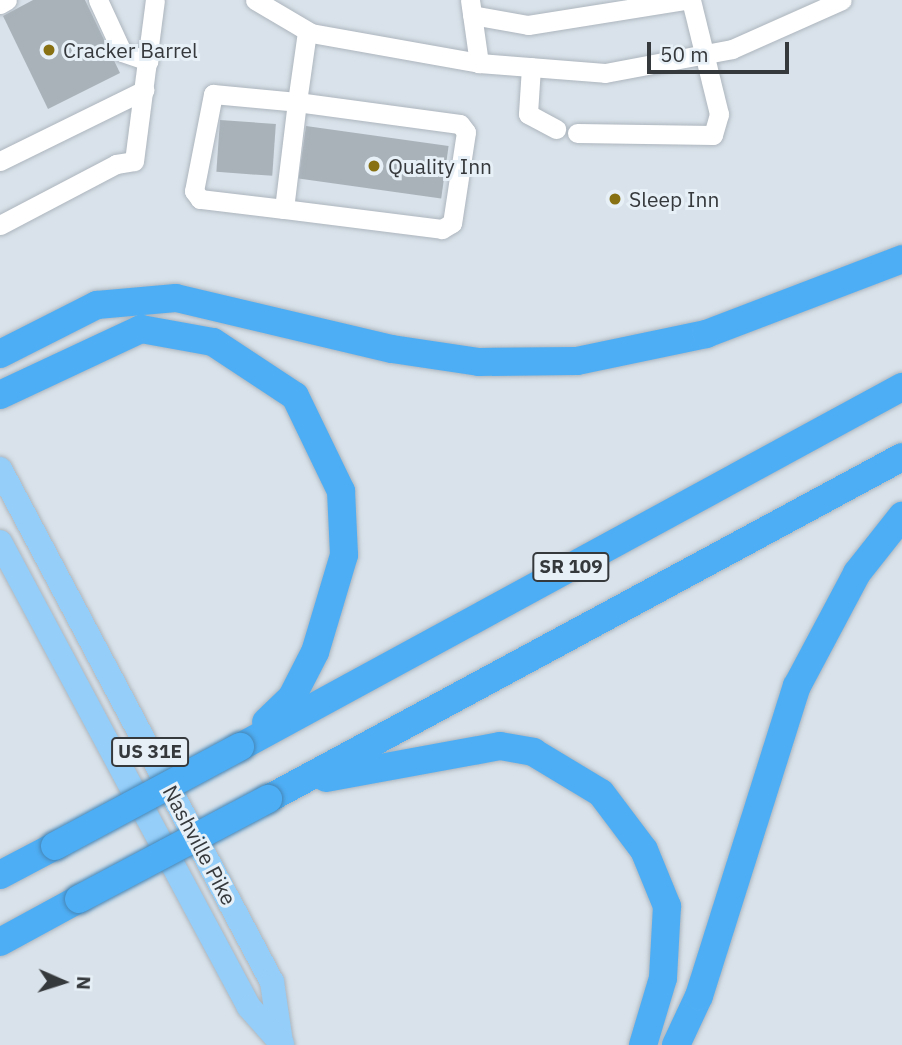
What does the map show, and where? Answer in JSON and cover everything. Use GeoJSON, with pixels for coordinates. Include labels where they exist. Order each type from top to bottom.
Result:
{"type":"FeatureCollection","features":[{"type":"Feature","properties":{"kind":"highway"},"geometry":{"type":"LineString","coordinates":[[0,354],[97,305],[176,298],[392,349],[479,362],[578,361],[706,334],[902,260]]}},
{"type":"Feature","properties":{"kind":"highway"},"geometry":{"type":"LineString","coordinates":[[0,395],[141,329],[181,331],[213,342],[295,396],[341,491],[344,555],[327,624],[292,697],[240,747]]}},
{"type":"Feature","properties":{"kind":"highway"},"geometry":{"type":"LineString","coordinates":[[0,344],[38,335]]}},
{"type":"Feature","properties":{"kind":"highway","name":"SR 109"},"geometry":{"type":"LineString","coordinates":[[0,875],[902,387]]}},
{"type":"Feature","properties":{"kind":"highway","name":"SR 109"},"geometry":{"type":"LineString","coordinates":[[0,942],[902,457]]}},
{"type":"Feature","properties":{"kind":"highway"},"geometry":{"type":"LineString","coordinates":[[676,1045],[699,996],[797,686],[857,573],[902,516]]}},
{"type":"Feature","properties":{"kind":"highway"},"geometry":{"type":"LineString","coordinates":[[293,785],[500,746],[533,752],[601,793],[644,850],[667,906],[663,978],[643,1045]]}},
{"type":"Feature","properties":{"kind":"main road","name":"Nashville Pike"},"geometry":{"type":"LineString","coordinates":[[0,470],[272,982],[282,1043]]}},
{"type":"Feature","properties":{"kind":"main road","name":"Nashville Pike"},"geometry":{"type":"LineString","coordinates":[[0,542],[249,1007],[282,1043]]}},
{"type":"Feature","properties":{"kind":"street"},"geometry":{"type":"LineString","coordinates":[[0,4],[7,0]]}},
{"type":"Feature","properties":{"kind":"street"},"geometry":{"type":"LineString","coordinates":[[98,0],[122,52],[148,61]]}},
{"type":"Feature","properties":{"kind":"street"},"geometry":{"type":"LineString","coordinates":[[0,225],[116,164],[134,161],[155,0]]}},
{"type":"Feature","properties":{"kind":"street"},"geometry":{"type":"LineString","coordinates":[[255,0],[306,32],[479,63],[605,73],[705,56],[842,0]]}},
{"type":"Feature","properties":{"kind":"street"},"geometry":{"type":"LineString","coordinates":[[479,63],[471,8],[528,25],[684,0]]}},
{"type":"Feature","properties":{"kind":"street"},"geometry":{"type":"LineString","coordinates":[[577,132],[713,135],[719,114],[691,0]]}},
{"type":"Feature","properties":{"kind":"street"},"geometry":{"type":"LineString","coordinates":[[284,209],[306,32]]}},
{"type":"Feature","properties":{"kind":"street"},"geometry":{"type":"LineString","coordinates":[[531,67],[528,114],[556,129]]}},
{"type":"Feature","properties":{"kind":"street"},"geometry":{"type":"LineString","coordinates":[[0,161],[144,90]]}},
{"type":"Feature","properties":{"kind":"street"},"geometry":{"type":"LineString","coordinates":[[208,97],[298,102],[460,124],[466,132],[452,223],[442,229],[284,209],[200,199],[194,191],[208,97]]}},
{"type":"Feature","properties":{"kind":"building"},"geometry":{"type":"Polygon","coordinates":[[[33,0],[85,0],[120,73],[48,109],[3,16],[33,0]]]}},
{"type":"Feature","properties":{"kind":"building"},"geometry":{"type":"Polygon","coordinates":[[[220,120],[276,124],[272,176],[216,172],[220,120]]]}},
{"type":"Feature","properties":{"kind":"building"},"geometry":{"type":"Polygon","coordinates":[[[306,126],[449,146],[441,199],[299,178],[306,126]]]}},
{"type":"Feature","properties":{"kind":"place","name":"Cracker Barrel"},"geometry":{"type":"Point","coordinates":[49,50]}},
{"type":"Feature","properties":{"kind":"place","name":"Quality Inn"},"geometry":{"type":"Point","coordinates":[374,166]}},
{"type":"Feature","properties":{"kind":"place","name":"Sleep Inn"},"geometry":{"type":"Point","coordinates":[615,199]}}]}
